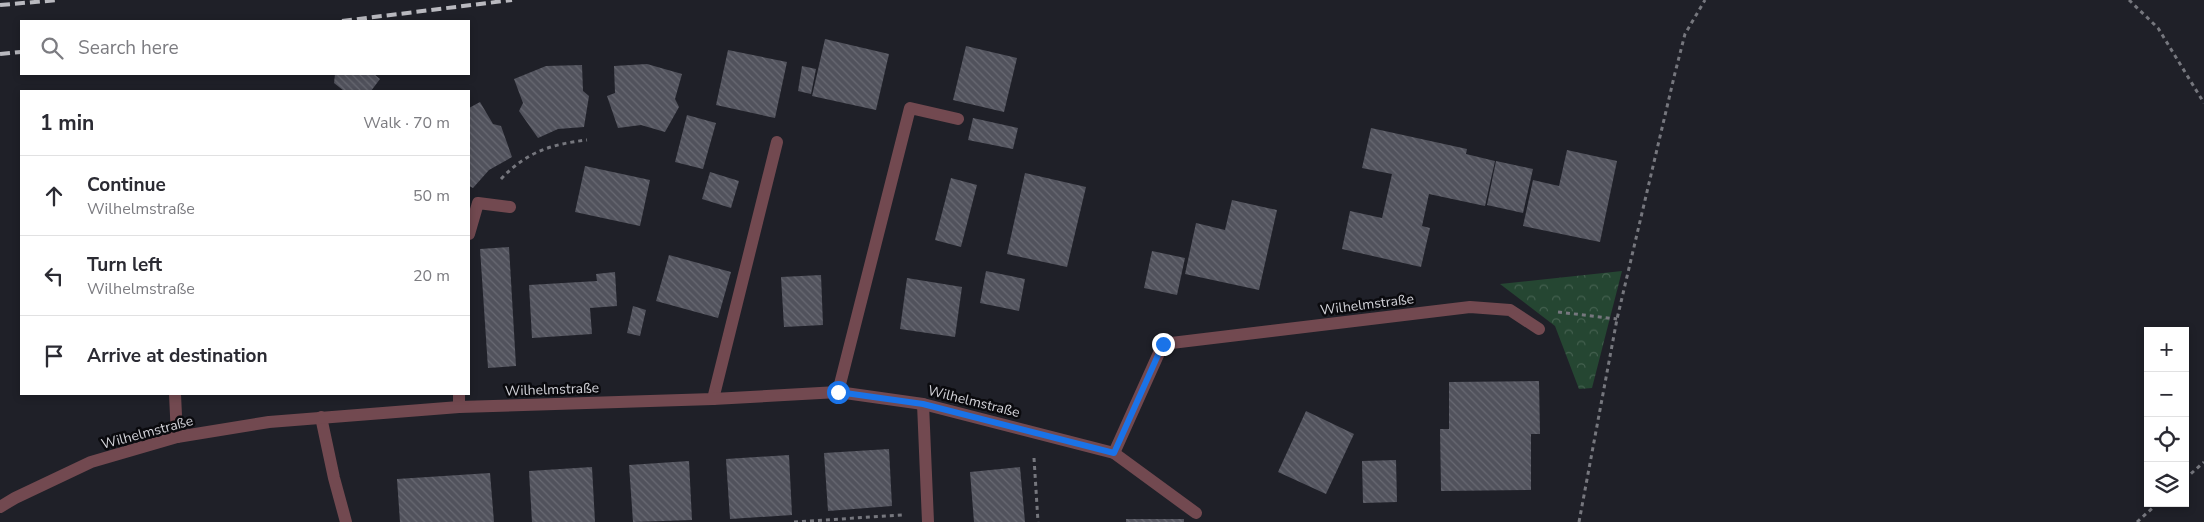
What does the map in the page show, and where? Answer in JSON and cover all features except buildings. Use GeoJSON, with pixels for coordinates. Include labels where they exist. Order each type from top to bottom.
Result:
{"type":"FeatureCollection","features":[{"type":"Feature","properties":{"kind":"street"},"geometry":{"type":"LineString","coordinates":[[838,392],[910,108],[958,119]]}},
{"type":"Feature","properties":{"kind":"street"},"geometry":{"type":"LineString","coordinates":[[713,399],[777,142]]}},
{"type":"Feature","properties":{"kind":"street"},"geometry":{"type":"LineString","coordinates":[[470,231],[478,204],[510,207]]}},
{"type":"Feature","properties":{"kind":"street","name":"Wilhelmstraße"},"geometry":{"type":"LineString","coordinates":[[1114,453],[1163,344],[1470,307],[1510,310],[1538,329]]}},
{"type":"Feature","properties":{"kind":"street","name":"Wilhelmstraße"},"geometry":{"type":"LineString","coordinates":[[0,506],[92,462],[177,437],[268,422],[459,407],[713,399],[838,392],[923,404],[1114,453],[1196,513]]}},
{"type":"Feature","properties":{"kind":"street"},"geometry":{"type":"LineString","coordinates":[[175,395],[177,437]]}},
{"type":"Feature","properties":{"kind":"street"},"geometry":{"type":"LineString","coordinates":[[459,395],[459,407]]}},
{"type":"Feature","properties":{"kind":"street"},"geometry":{"type":"LineString","coordinates":[[923,404],[928,518]]}},
{"type":"Feature","properties":{"kind":"street"},"geometry":{"type":"LineString","coordinates":[[321,417],[346,522]]}},
{"type":"Feature","properties":{"kind":"path"},"geometry":{"type":"LineString","coordinates":[[1578,522],[1617,319],[1683,42],[1705,0]]}},
{"type":"Feature","properties":{"kind":"path"},"geometry":{"type":"LineString","coordinates":[[2128,0],[2158,28],[2204,104]]}},
{"type":"Feature","properties":{"kind":"path"},"geometry":{"type":"LineString","coordinates":[[478,204],[511,168],[535,153],[561,143],[587,140]]}},
{"type":"Feature","properties":{"kind":"path"},"geometry":{"type":"LineString","coordinates":[[1538,329],[1552,311],[1617,319]]}},
{"type":"Feature","properties":{"kind":"path"},"geometry":{"type":"LineString","coordinates":[[1032,431],[1038,522]]}},
{"type":"Feature","properties":{"kind":"path"},"geometry":{"type":"LineString","coordinates":[[2189,475],[2204,462]]}},
{"type":"Feature","properties":{"kind":"path"},"geometry":{"type":"LineString","coordinates":[[2137,522],[2154,507]]}},
{"type":"Feature","properties":{"kind":"path"},"geometry":{"type":"LineString","coordinates":[[794,522],[928,518]]}},
{"type":"Feature","properties":{"kind":"green space"},"geometry":{"type":"Polygon","coordinates":[[[1622,271],[1592,388],[1579,389],[1555,326],[1500,284],[1622,271]]]}},
{"type":"Feature","properties":{"kind":"railway"},"geometry":{"type":"LineString","coordinates":[[0,5],[58,0]]}},
{"type":"Feature","properties":{"kind":"railway"},"geometry":{"type":"LineString","coordinates":[[350,20],[512,0]]}},
{"type":"Feature","properties":{"kind":"railway"},"geometry":{"type":"LineString","coordinates":[[0,54],[20,52]]}},
{"type":"Feature","properties":{"kind":"route"},"geometry":{"type":"LineString","coordinates":[[838,392],[923,404],[1114,453],[1163,344]]}}]}
